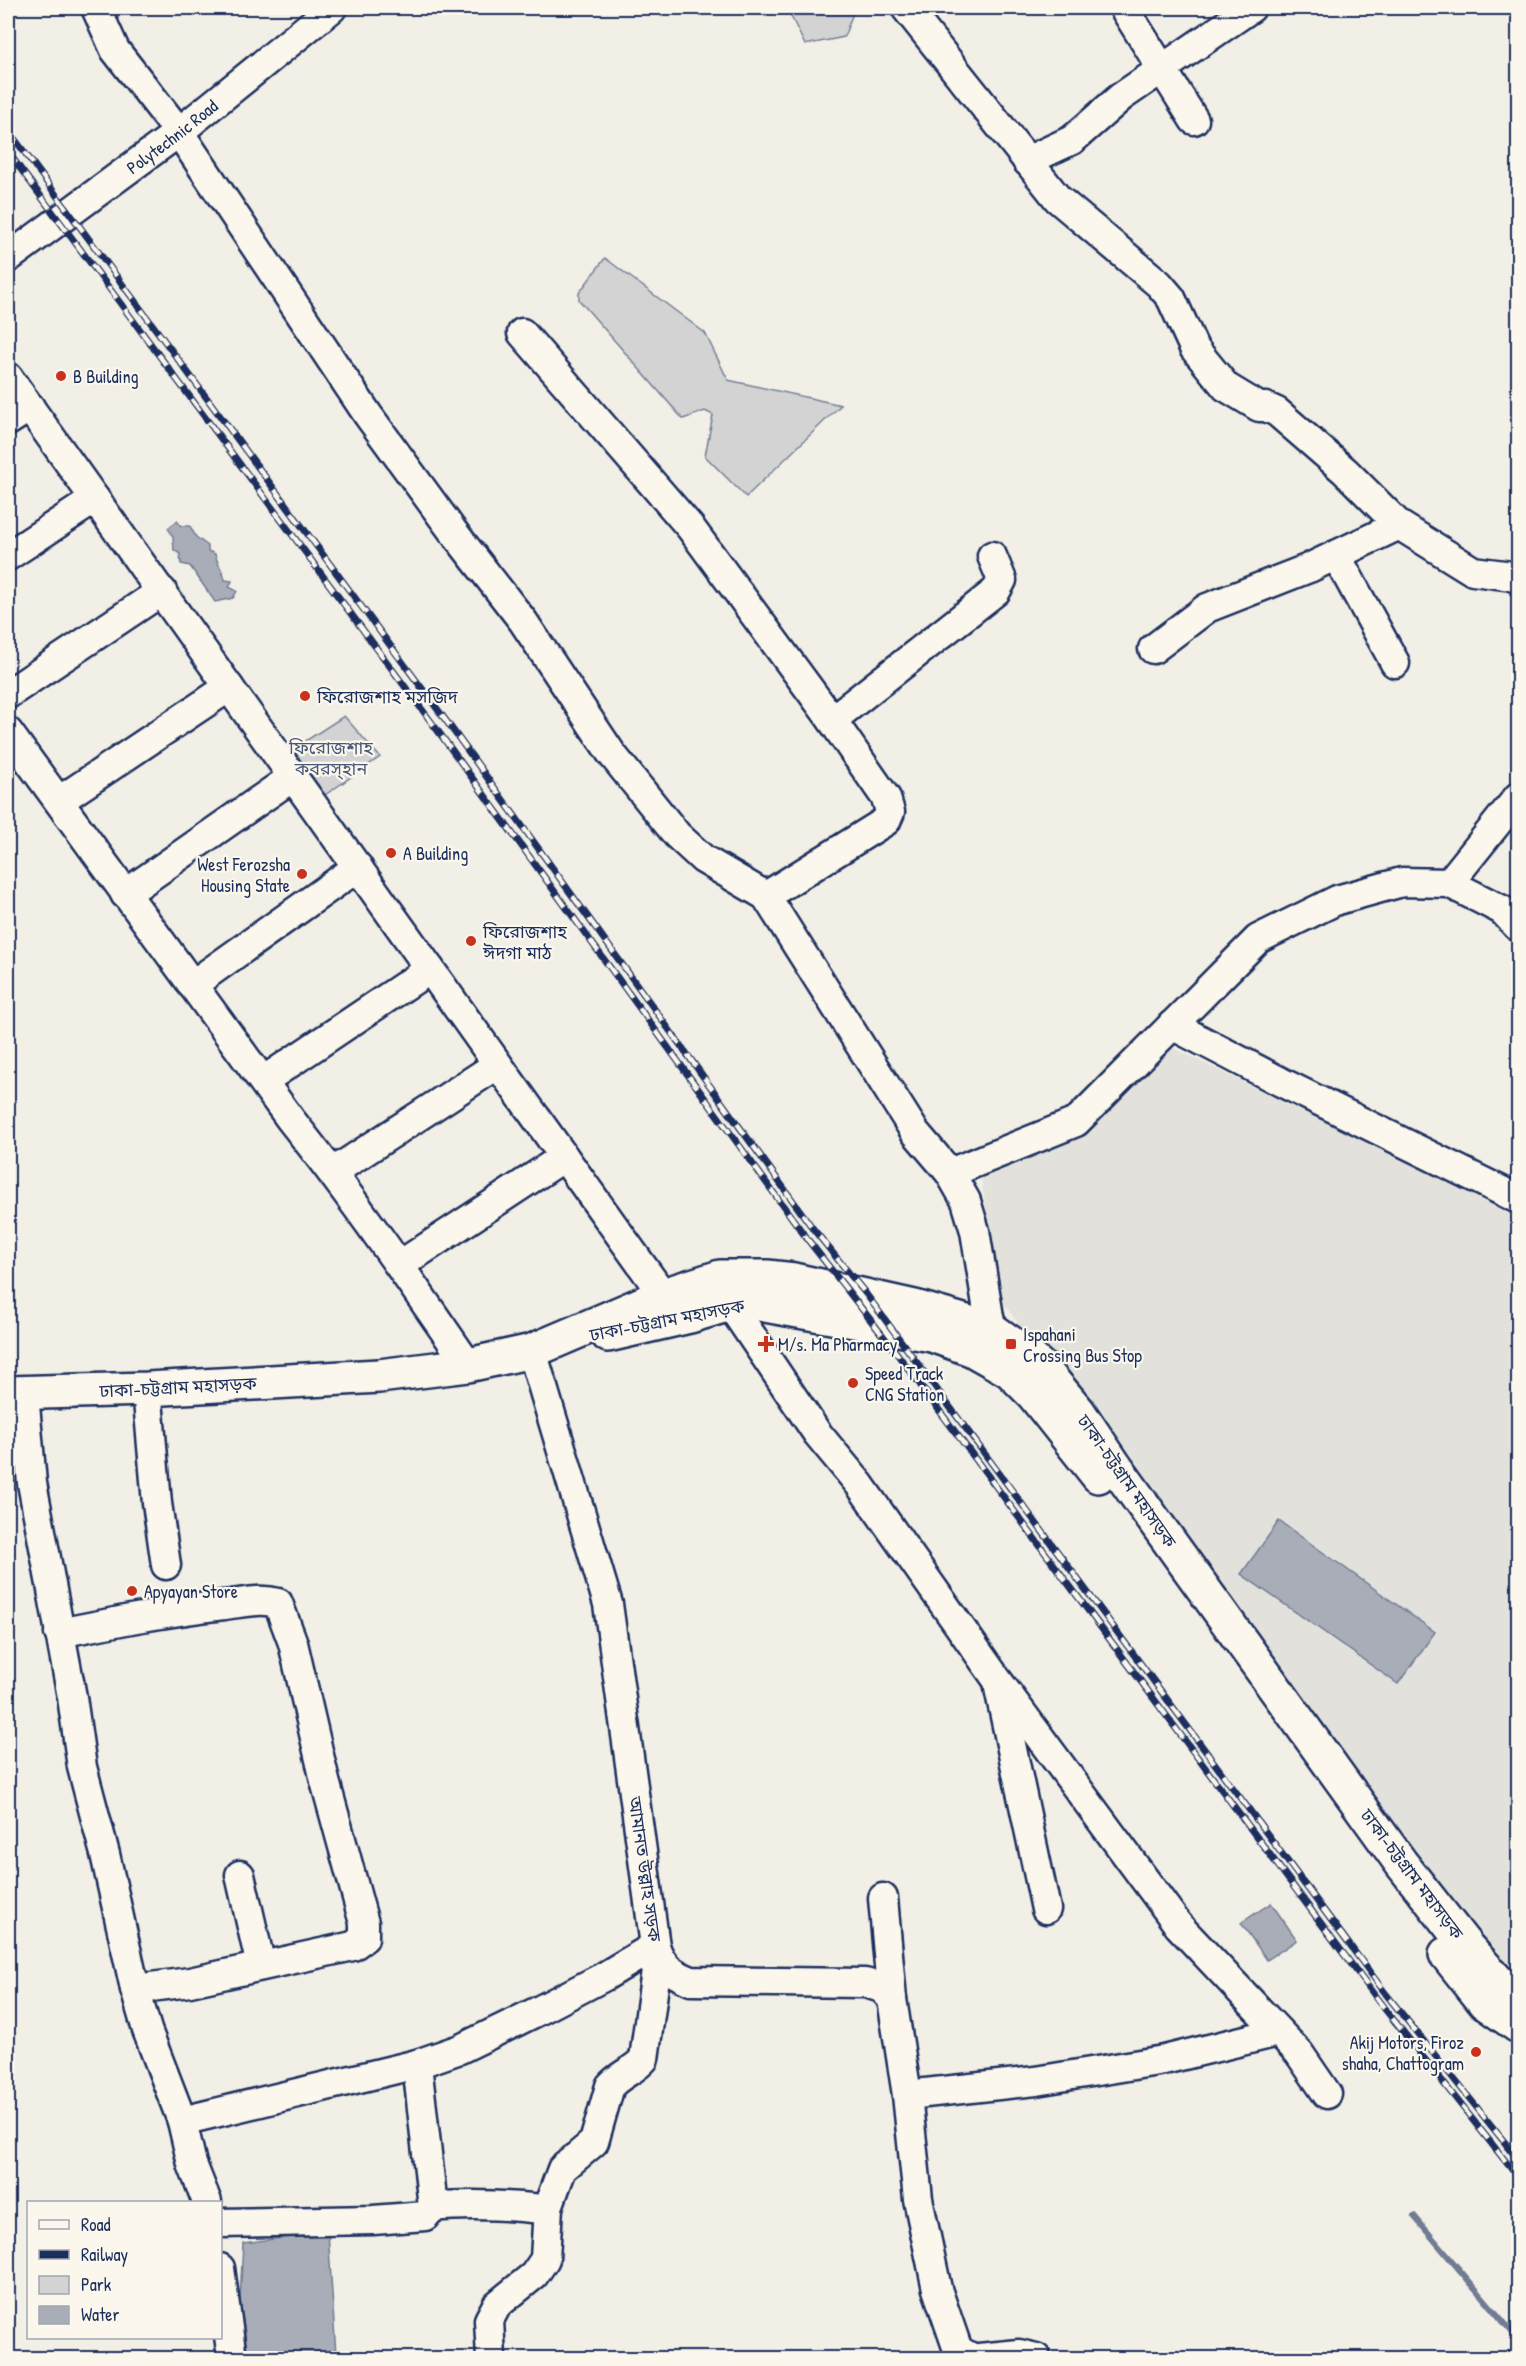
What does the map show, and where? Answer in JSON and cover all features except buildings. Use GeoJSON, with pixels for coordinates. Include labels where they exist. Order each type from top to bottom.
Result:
{"type":"FeatureCollection","features":[{"type":"Feature","properties":{"kind":"highway","name":"ঢাকা-চট্টগ্রাম মহাসড়ক"},"geometry":{"type":"LineString","coordinates":[[546,1345],[663,1295],[720,1277],[767,1277],[794,1280],[915,1307],[991,1329],[1041,1367],[1078,1410],[1122,1475],[1401,1863],[1467,1947],[1518,2003]]}},
{"type":"Feature","properties":{"kind":"highway","name":"ঢাকা-চট্টগ্রাম মহাসড়ক"},"geometry":{"type":"LineString","coordinates":[[16,1394],[380,1376],[468,1365],[546,1345],[597,1337],[690,1316],[730,1304],[754,1303],[932,1335],[971,1349],[1010,1371],[1033,1394],[1107,1487],[1179,1593],[1390,1885],[1485,2003],[1518,2026]]}},
{"type":"Feature","properties":{"kind":"street"},"geometry":{"type":"LineString","coordinates":[[96,8],[115,50],[179,132],[368,415],[452,530],[523,621],[611,753],[677,835],[703,859],[766,896],[915,1132],[951,1173],[966,1202],[975,1231],[991,1329],[993,1361]]}},
{"type":"Feature","properties":{"kind":"street","name":"Polytechnic Road"},"geometry":{"type":"LineString","coordinates":[[8,258],[179,132],[332,8]]}},
{"type":"Feature","properties":{"kind":"street"},"geometry":{"type":"LineString","coordinates":[[906,8],[1058,199],[1159,284],[1171,298],[1194,348],[1226,387],[1259,407],[1266,407],[1277,412],[1345,471],[1399,525],[1473,571],[1512,576],[1518,579]]}},
{"type":"Feature","properties":{"kind":"street"},"geometry":{"type":"LineString","coordinates":[[1124,8],[1194,120]]}},
{"type":"Feature","properties":{"kind":"street"},"geometry":{"type":"LineString","coordinates":[[1027,161],[1072,141],[1120,97],[1163,70],[1243,9]]}},
{"type":"Feature","properties":{"kind":"street"},"geometry":{"type":"LineString","coordinates":[[522,333],[690,527],[832,720],[886,798],[890,812],[886,821],[766,896]]}},
{"type":"Feature","properties":{"kind":"street"},"geometry":{"type":"LineString","coordinates":[[8,377],[19,414],[95,499],[663,1295]]}},
{"type":"Feature","properties":{"kind":"street"},"geometry":{"type":"LineString","coordinates":[[8,556],[95,499]]}},
{"type":"Feature","properties":{"kind":"street"},"geometry":{"type":"LineString","coordinates":[[1153,650],[1207,608],[1336,555],[1399,525]]}},
{"type":"Feature","properties":{"kind":"street"},"geometry":{"type":"LineString","coordinates":[[1336,555],[1395,663]]}},
{"type":"Feature","properties":{"kind":"street"},"geometry":{"type":"LineString","coordinates":[[832,720],[996,591],[1002,580],[992,556]]}},
{"type":"Feature","properties":{"kind":"street"},"geometry":{"type":"LineString","coordinates":[[8,694],[162,591]]}},
{"type":"Feature","properties":{"kind":"street"},"geometry":{"type":"LineString","coordinates":[[59,801],[229,687]]}},
{"type":"Feature","properties":{"kind":"street"},"geometry":{"type":"LineString","coordinates":[[8,732],[262,1081],[333,1172],[468,1365]]}},
{"type":"Feature","properties":{"kind":"street"},"geometry":{"type":"LineString","coordinates":[[125,894],[294,776]]}},
{"type":"Feature","properties":{"kind":"street"},"geometry":{"type":"LineString","coordinates":[[1449,883],[1518,797]]}},
{"type":"Feature","properties":{"kind":"street"},"geometry":{"type":"LineString","coordinates":[[192,985],[358,867]]}},
{"type":"Feature","properties":{"kind":"street"},"geometry":{"type":"LineString","coordinates":[[951,1173],[1076,1122],[1258,939],[1337,900],[1402,882],[1449,883],[1502,910],[1518,927]]}},
{"type":"Feature","properties":{"kind":"street"},"geometry":{"type":"LineString","coordinates":[[262,1081],[430,969]]}},
{"type":"Feature","properties":{"kind":"street"},"geometry":{"type":"LineString","coordinates":[[1173,1025],[1281,1082],[1518,1199]]}},
{"type":"Feature","properties":{"kind":"street"},"geometry":{"type":"LineString","coordinates":[[333,1172],[497,1065]]}},
{"type":"Feature","properties":{"kind":"street"},"geometry":{"type":"LineString","coordinates":[[400,1265],[564,1157]]}},
{"type":"Feature","properties":{"kind":"street"},"geometry":{"type":"LineString","coordinates":[[730,1304],[817,1432],[860,1485],[996,1678],[1179,1926],[1299,2054],[1327,2094]]}},
{"type":"Feature","properties":{"kind":"street","name":"আমানত উল্লাহ সড়ক"},"geometry":{"type":"LineString","coordinates":[[546,1345],[608,1604],[656,1950],[670,1972],[691,1981],[865,1983],[882,1988],[892,1999]]}},
{"type":"Feature","properties":{"kind":"street"},"geometry":{"type":"LineString","coordinates":[[147,1389],[157,1503],[166,1565]]}},
{"type":"Feature","properties":{"kind":"street"},"geometry":{"type":"LineString","coordinates":[[16,1394],[82,1767],[105,1854],[135,1989],[147,2030],[182,2121],[192,2164],[207,2201]]}},
{"type":"Feature","properties":{"kind":"street"},"geometry":{"type":"LineString","coordinates":[[60,1633],[140,1618],[267,1600],[278,1603],[293,1643],[325,1781],[364,1923],[364,1938],[353,1946],[190,1982],[135,1989]]}},
{"type":"Feature","properties":{"kind":"street"},"geometry":{"type":"LineString","coordinates":[[996,1678],[1046,1909]]}},
{"type":"Feature","properties":{"kind":"street"},"geometry":{"type":"LineString","coordinates":[[240,1875],[261,1966]]}},
{"type":"Feature","properties":{"kind":"street"},"geometry":{"type":"LineString","coordinates":[[883,1898],[892,1999],[907,2095],[918,2199],[937,2289],[958,2350],[972,2358]]}},
{"type":"Feature","properties":{"kind":"street"},"geometry":{"type":"LineString","coordinates":[[182,2121],[417,2064],[460,2049],[656,1950]]}},
{"type":"Feature","properties":{"kind":"street"},"geometry":{"type":"LineString","coordinates":[[491,2358],[489,2320],[497,2305],[534,2275],[545,2259],[548,2207],[562,2169],[594,2142],[610,2086],[616,2079],[636,2068],[644,2059],[656,1950]]}},
{"type":"Feature","properties":{"kind":"street"},"geometry":{"type":"LineString","coordinates":[[907,2095],[1036,2081],[1164,2060],[1278,2032]]}},
{"type":"Feature","properties":{"kind":"street"},"geometry":{"type":"LineString","coordinates":[[417,2064],[433,2207]]}},
{"type":"Feature","properties":{"kind":"street"},"geometry":{"type":"LineString","coordinates":[[222,2223],[373,2220],[425,2216],[433,2207],[466,2204],[542,2209],[548,2207]]}},
{"type":"Feature","properties":{"kind":"street"},"geometry":{"type":"LineString","coordinates":[[222,2283],[232,2358]]}},
{"type":"Feature","properties":{"kind":"street"},"geometry":{"type":"LineString","coordinates":[[980,2358],[1019,2354],[1036,2358]]}},
{"type":"Feature","properties":{"kind":"shaded area"},"geometry":{"type":"Polygon","coordinates":[[[1161,1042],[1518,1216],[1518,1985],[1410,1859],[1001,1300],[980,1171],[1086,1131],[1161,1042]]]}},
{"type":"Feature","properties":{"kind":"green space"},"geometry":{"type":"Polygon","coordinates":[[[787,8],[847,8],[853,13],[844,37],[805,45],[787,8]]]}},
{"type":"Feature","properties":{"kind":"green space"},"geometry":{"type":"Polygon","coordinates":[[[605,258],[705,333],[728,380],[841,405],[746,497],[705,456],[713,415],[705,411],[683,419],[579,300],[579,293],[605,258]]]}},
{"type":"Feature","properties":{"kind":"green space","name":"ফিরোজশাহ কবরস্হান"},"geometry":{"type":"Polygon","coordinates":[[[344,716],[380,757],[322,797],[290,751],[344,716]]]}},
{"type":"Feature","properties":{"kind":"water"},"geometry":{"type":"Polygon","coordinates":[[[177,521],[181,526],[190,526],[196,537],[208,546],[208,551],[215,554],[225,580],[232,581],[229,587],[237,591],[233,598],[215,602],[190,566],[181,564],[180,554],[174,550],[173,537],[168,528],[177,521]]]}},
{"type":"Feature","properties":{"kind":"water"},"geometry":{"type":"Polygon","coordinates":[[[1279,1521],[1435,1632],[1398,1684],[1241,1574],[1279,1521]]]}},
{"type":"Feature","properties":{"kind":"water"},"geometry":{"type":"Polygon","coordinates":[[[1271,1903],[1297,1940],[1267,1960],[1241,1923],[1271,1903]]]}},
{"type":"Feature","properties":{"kind":"water"},"geometry":{"type":"Polygon","coordinates":[[[328,2232],[336,2355],[316,2358],[248,2358],[240,2301],[243,2243],[328,2232]]]}},
{"type":"Feature","properties":{"kind":"waterway"},"geometry":{"type":"LineString","coordinates":[[1414,2216],[1518,2339]]}},
{"type":"Feature","properties":{"kind":"railway"},"geometry":{"type":"LineString","coordinates":[[8,130],[447,722],[814,1230],[866,1294],[1386,1994],[1518,2159]]}},
{"type":"Feature","properties":{"kind":"railway"},"geometry":{"type":"LineString","coordinates":[[8,152],[438,731],[808,1240],[898,1355],[1381,2004],[1518,2177]]}},
{"type":"Feature","properties":{"kind":"place","name":"B Building"},"geometry":{"type":"Point","coordinates":[61,376]}},
{"type":"Feature","properties":{"kind":"place","name":"ফিরোজশাহ মসজিদ"},"geometry":{"type":"Point","coordinates":[305,696]}},
{"type":"Feature","properties":{"kind":"place","name":"A Building"},"geometry":{"type":"Point","coordinates":[391,853]}},
{"type":"Feature","properties":{"kind":"place","name":"West Ferozsha Housing State"},"geometry":{"type":"Point","coordinates":[302,874]}},
{"type":"Feature","properties":{"kind":"place","name":"ফিরোজশাহ ঈদগা মাঠ"},"geometry":{"type":"Point","coordinates":[471,941]}},
{"type":"Feature","properties":{"kind":"place","name":"M/s. Ma Pharmacy"},"geometry":{"type":"Point","coordinates":[766,1344]}},
{"type":"Feature","properties":{"kind":"place","name":"Ispahani Crossing Bus Stop"},"geometry":{"type":"Point","coordinates":[1011,1344]}},
{"type":"Feature","properties":{"kind":"place","name":"Speed Track CNG Station"},"geometry":{"type":"Point","coordinates":[853,1383]}},
{"type":"Feature","properties":{"kind":"place","name":"Apyayan Store"},"geometry":{"type":"Point","coordinates":[132,1591]}},
{"type":"Feature","properties":{"kind":"place","name":"Akij Motors, Firoz shaha, Chattogram"},"geometry":{"type":"Point","coordinates":[1476,2052]}}]}
